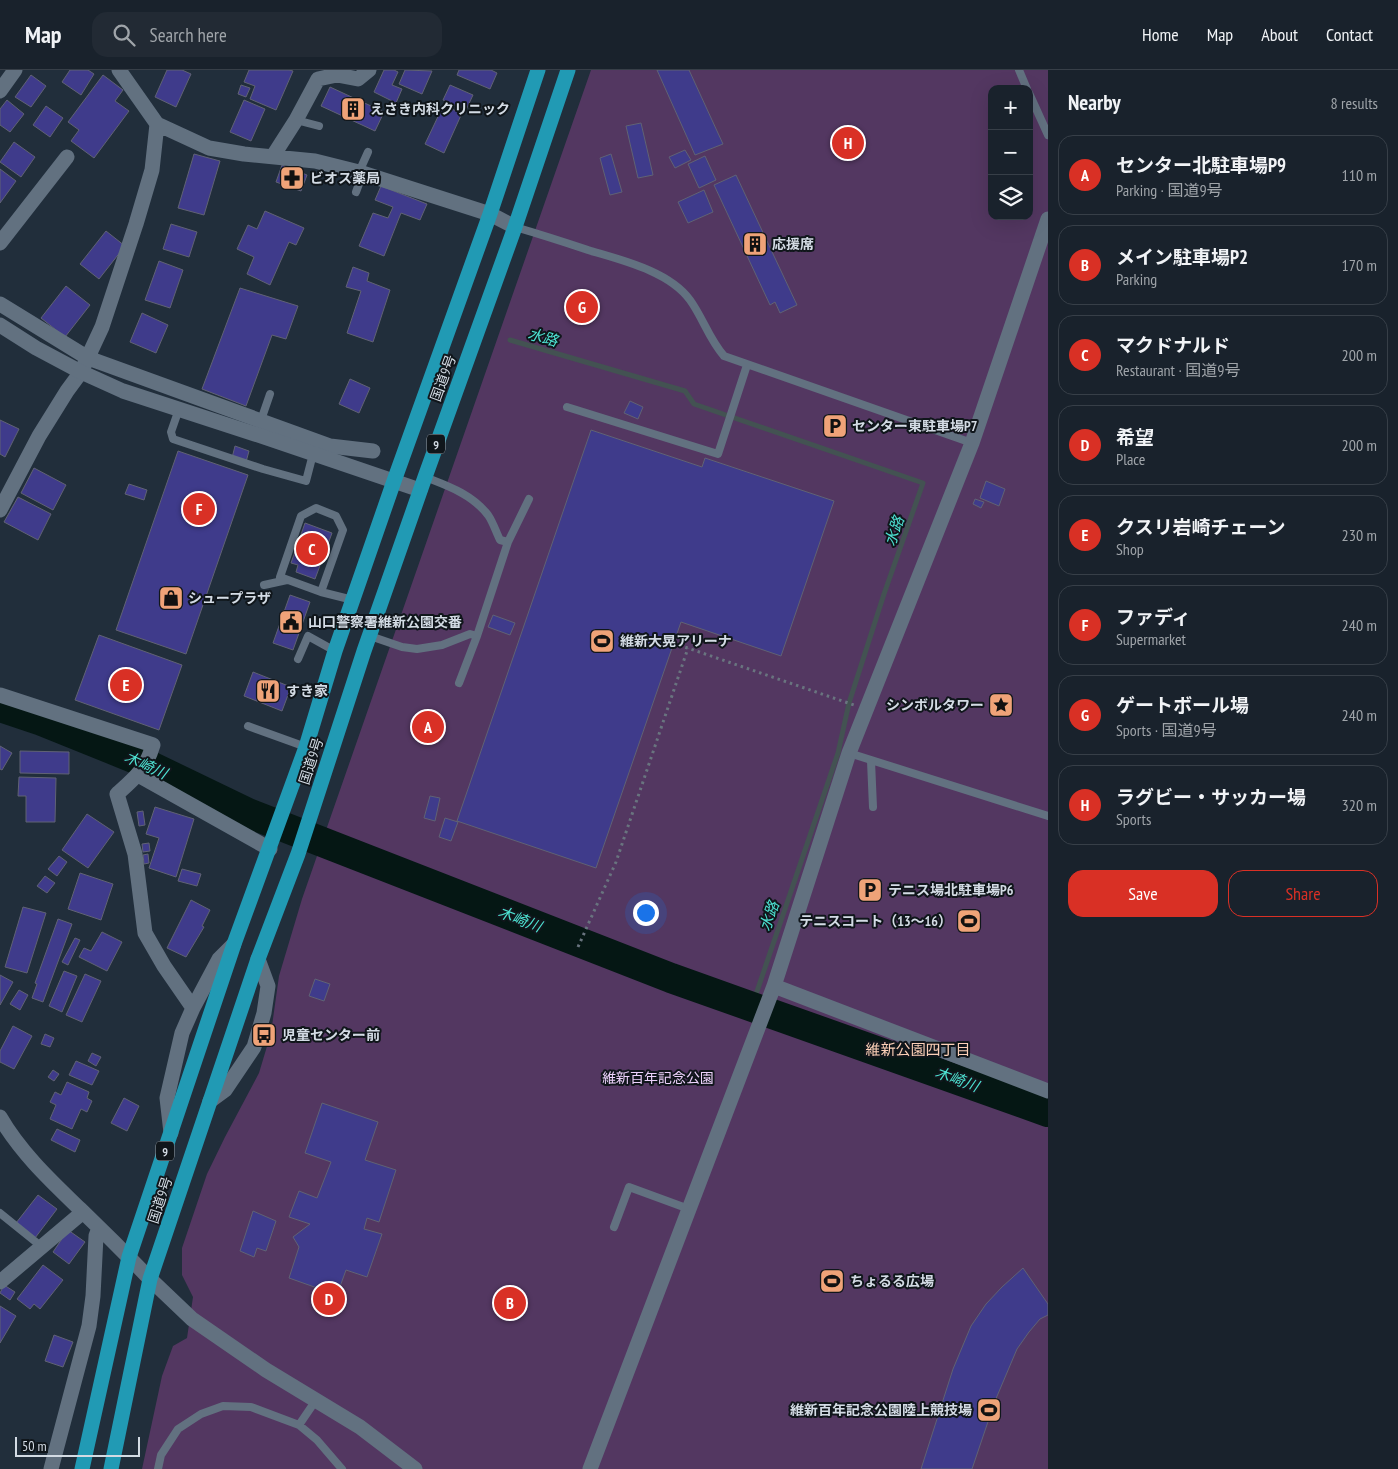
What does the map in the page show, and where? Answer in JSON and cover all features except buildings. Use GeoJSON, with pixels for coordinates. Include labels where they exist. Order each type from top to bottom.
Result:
{"type":"FeatureCollection","features":[{"type":"Feature","properties":{"kind":"highway","name":"国道9号"},"geometry":{"type":"LineString","coordinates":[[82,1469],[129,1257],[234,944],[306,747],[335,651],[490,214],[538,70]]}},
{"type":"Feature","properties":{"kind":"highway","name":"国道9号"},"geometry":{"type":"LineString","coordinates":[[111,1469],[150,1279],[258,959],[298,854],[422,483],[515,227],[568,70]]}},
{"type":"Feature","properties":{"kind":"street"},"geometry":{"type":"LineString","coordinates":[[0,91],[16,70]]}},
{"type":"Feature","properties":{"kind":"street"},"geometry":{"type":"LineString","coordinates":[[119,70],[157,124],[209,148],[244,154],[315,161],[361,172],[490,214],[515,227]]}},
{"type":"Feature","properties":{"kind":"street"},"geometry":{"type":"LineString","coordinates":[[272,156],[296,120],[318,79],[336,75],[358,79],[369,70]]}},
{"type":"Feature","properties":{"kind":"street"},"geometry":{"type":"LineString","coordinates":[[0,510],[39,436],[81,372],[102,327],[152,170],[157,124]]}},
{"type":"Feature","properties":{"kind":"street"},"geometry":{"type":"LineString","coordinates":[[0,243],[67,157]]}},
{"type":"Feature","properties":{"kind":"street"},"geometry":{"type":"LineString","coordinates":[[590,1469],[774,986],[849,753],[972,443],[1048,219]]}},
{"type":"Feature","properties":{"kind":"street"},"geometry":{"type":"LineString","coordinates":[[0,304],[88,358],[258,427],[313,454],[394,481],[422,483]]}},
{"type":"Feature","properties":{"kind":"street"},"geometry":{"type":"LineString","coordinates":[[0,325],[36,348],[81,372],[123,391],[179,409],[330,446],[373,451]]}},
{"type":"Feature","properties":{"kind":"street"},"geometry":{"type":"LineString","coordinates":[[0,695],[153,745],[138,775],[117,794],[135,854],[144,933],[193,1008]]}},
{"type":"Feature","properties":{"kind":"street"},"geometry":{"type":"LineString","coordinates":[[138,775],[271,845]]}},
{"type":"Feature","properties":{"kind":"street"},"geometry":{"type":"LineString","coordinates":[[171,1133],[167,1098],[182,1032],[219,959],[234,944]]}},
{"type":"Feature","properties":{"kind":"street"},"geometry":{"type":"LineString","coordinates":[[210,1101],[225,1090],[254,1047],[264,1013],[268,986],[258,959]]}},
{"type":"Feature","properties":{"kind":"street"},"geometry":{"type":"LineString","coordinates":[[774,986],[1048,1090]]}},
{"type":"Feature","properties":{"kind":"street"},"geometry":{"type":"LineString","coordinates":[[0,1117],[7,1130],[42,1172],[192,1318],[266,1370],[360,1427],[415,1469]]}},
{"type":"Feature","properties":{"kind":"street"},"geometry":{"type":"LineString","coordinates":[[0,1282],[83,1212]]}},
{"type":"Feature","properties":{"kind":"street"},"geometry":{"type":"LineString","coordinates":[[51,1469],[89,1326],[93,1296],[96,1236],[99,1228]]}},
{"type":"Feature","properties":{"kind":"lane"},"geometry":{"type":"LineString","coordinates":[[1019,70],[1025,85]]}},
{"type":"Feature","properties":{"kind":"lane"},"geometry":{"type":"LineString","coordinates":[[1033,102],[1048,135]]}},
{"type":"Feature","properties":{"kind":"lane"},"geometry":{"type":"LineString","coordinates":[[296,120],[319,126]]}},
{"type":"Feature","properties":{"kind":"lane"},"geometry":{"type":"LineString","coordinates":[[356,192],[368,152]]}},
{"type":"Feature","properties":{"kind":"lane"},"geometry":{"type":"LineString","coordinates":[[515,227],[629,263],[660,276],[677,287],[690,300],[714,345],[724,356],[972,443]]}},
{"type":"Feature","properties":{"kind":"lane"},"geometry":{"type":"LineString","coordinates":[[567,407],[718,454],[747,365]]}},
{"type":"Feature","properties":{"kind":"lane"},"geometry":{"type":"LineString","coordinates":[[258,427],[270,394]]}},
{"type":"Feature","properties":{"kind":"lane"},"geometry":{"type":"LineString","coordinates":[[179,409],[171,432],[173,439],[193,447],[306,481],[313,454]]}},
{"type":"Feature","properties":{"kind":"lane"},"geometry":{"type":"LineString","coordinates":[[422,483],[461,491],[475,501],[488,516],[500,540],[508,542]]}},
{"type":"Feature","properties":{"kind":"lane"},"geometry":{"type":"LineString","coordinates":[[459,683],[477,636],[508,542],[529,499]]}},
{"type":"Feature","properties":{"kind":"lane"},"geometry":{"type":"LineString","coordinates":[[321,592],[344,530],[336,516],[316,508],[301,516],[280,577],[321,592],[353,600]]}},
{"type":"Feature","properties":{"kind":"lane"},"geometry":{"type":"LineString","coordinates":[[264,585],[287,580]]}},
{"type":"Feature","properties":{"kind":"lane"},"geometry":{"type":"LineString","coordinates":[[370,636],[402,647],[417,649],[442,645],[470,634],[477,636]]}},
{"type":"Feature","properties":{"kind":"lane"},"geometry":{"type":"LineString","coordinates":[[298,659],[308,636],[335,651]]}},
{"type":"Feature","properties":{"kind":"lane"},"geometry":{"type":"LineString","coordinates":[[248,726],[306,747]]}},
{"type":"Feature","properties":{"kind":"lane"},"geometry":{"type":"LineString","coordinates":[[849,753],[1048,816]]}},
{"type":"Feature","properties":{"kind":"lane"},"geometry":{"type":"LineString","coordinates":[[871,760],[873,807]]}},
{"type":"Feature","properties":{"kind":"lane"},"geometry":{"type":"LineString","coordinates":[[614,1228],[629,1187],[689,1208]]}},
{"type":"Feature","properties":{"kind":"lane"},"geometry":{"type":"LineString","coordinates":[[0,1213],[42,1247]]}},
{"type":"Feature","properties":{"kind":"lane"},"geometry":{"type":"LineString","coordinates":[[299,1425],[316,1400]]}},
{"type":"Feature","properties":{"kind":"lane"},"geometry":{"type":"LineString","coordinates":[[158,1469],[161,1456],[178,1429],[201,1414],[223,1406],[250,1408],[299,1425],[318,1440],[342,1469]]}},
{"type":"Feature","properties":{"kind":"path"},"geometry":{"type":"LineString","coordinates":[[674,643],[858,706]]}},
{"type":"Feature","properties":{"kind":"path"},"geometry":{"type":"LineString","coordinates":[[578,947],[616,862],[688,648]]}},
{"type":"Feature","properties":{"kind":"green space","name":"維新百年記念公園"},"geometry":{"type":"Polygon","coordinates":[[[591,70],[1048,70],[1048,1469],[142,1469],[162,1376],[173,1346],[187,1338],[193,1297],[182,1275],[182,1248],[207,1174],[259,1073],[271,1033],[279,976],[302,899],[591,70]]]}},
{"type":"Feature","properties":{"kind":"waterway","name":"水路"},"geometry":{"type":"LineString","coordinates":[[510,340],[685,391],[694,404],[923,483],[884,594],[849,703],[838,753],[752,1006]]}},
{"type":"Feature","properties":{"kind":"waterway","name":"木崎川"},"geometry":{"type":"LineString","coordinates":[[0,707],[42,721],[136,759],[248,813],[671,978],[1048,1112]]}},
{"type":"Feature","properties":{"kind":"place","name":"えさき内科クリニック"},"geometry":{"type":"Point","coordinates":[353,109]}},
{"type":"Feature","properties":{"kind":"place","name":"ラグビー・サッカー場"},"geometry":{"type":"Point","coordinates":[848,143]}},
{"type":"Feature","properties":{"kind":"place","name":"ビオス薬局"},"geometry":{"type":"Point","coordinates":[292,178]}},
{"type":"Feature","properties":{"kind":"place","name":"応援席"},"geometry":{"type":"Point","coordinates":[755,244]}},
{"type":"Feature","properties":{"kind":"place","name":"ゲートボール場"},"geometry":{"type":"Point","coordinates":[582,307]}},
{"type":"Feature","properties":{"kind":"place","name":"センター東駐車場P7"},"geometry":{"type":"Point","coordinates":[835,426]}},
{"type":"Feature","properties":{"kind":"place","name":"ファディ"},"geometry":{"type":"Point","coordinates":[199,509]}},
{"type":"Feature","properties":{"kind":"place","name":"マクドナルド"},"geometry":{"type":"Point","coordinates":[312,549]}},
{"type":"Feature","properties":{"kind":"place","name":"シュープラザ"},"geometry":{"type":"Point","coordinates":[171,598]}},
{"type":"Feature","properties":{"kind":"place","name":"山口警察署維新公園交番"},"geometry":{"type":"Point","coordinates":[291,622]}},
{"type":"Feature","properties":{"kind":"place","name":"維新大晃アリーナ"},"geometry":{"type":"Point","coordinates":[602,641]}},
{"type":"Feature","properties":{"kind":"place","name":"クスリ岩崎チェーン"},"geometry":{"type":"Point","coordinates":[126,685]}},
{"type":"Feature","properties":{"kind":"place","name":"すき家"},"geometry":{"type":"Point","coordinates":[268,691]}},
{"type":"Feature","properties":{"kind":"place","name":"シンボルタワー"},"geometry":{"type":"Point","coordinates":[1001,705]}},
{"type":"Feature","properties":{"kind":"place","name":"センター北駐車場P9"},"geometry":{"type":"Point","coordinates":[428,727]}},
{"type":"Feature","properties":{"kind":"place","name":"テニス場北駐車場P6"},"geometry":{"type":"Point","coordinates":[870,890]}},
{"type":"Feature","properties":{"kind":"place","name":"テニスコート（13～16）"},"geometry":{"type":"Point","coordinates":[969,921]}},
{"type":"Feature","properties":{"kind":"place","name":"児童センター前"},"geometry":{"type":"Point","coordinates":[264,1035]}},
{"type":"Feature","properties":{"kind":"place","name":"ちょるる広場"},"geometry":{"type":"Point","coordinates":[832,1281]}},
{"type":"Feature","properties":{"kind":"place","name":"希望"},"geometry":{"type":"Point","coordinates":[329,1299]}},
{"type":"Feature","properties":{"kind":"place","name":"メイン駐車場P2"},"geometry":{"type":"Point","coordinates":[510,1303]}},
{"type":"Feature","properties":{"kind":"place","name":"維新百年記念公園陸上競技場"},"geometry":{"type":"Point","coordinates":[989,1410]}},
{"type":"Feature","properties":{"kind":"district","name":"維新公園四丁目"},"geometry":{"type":"Point","coordinates":[918,1049]}}]}
